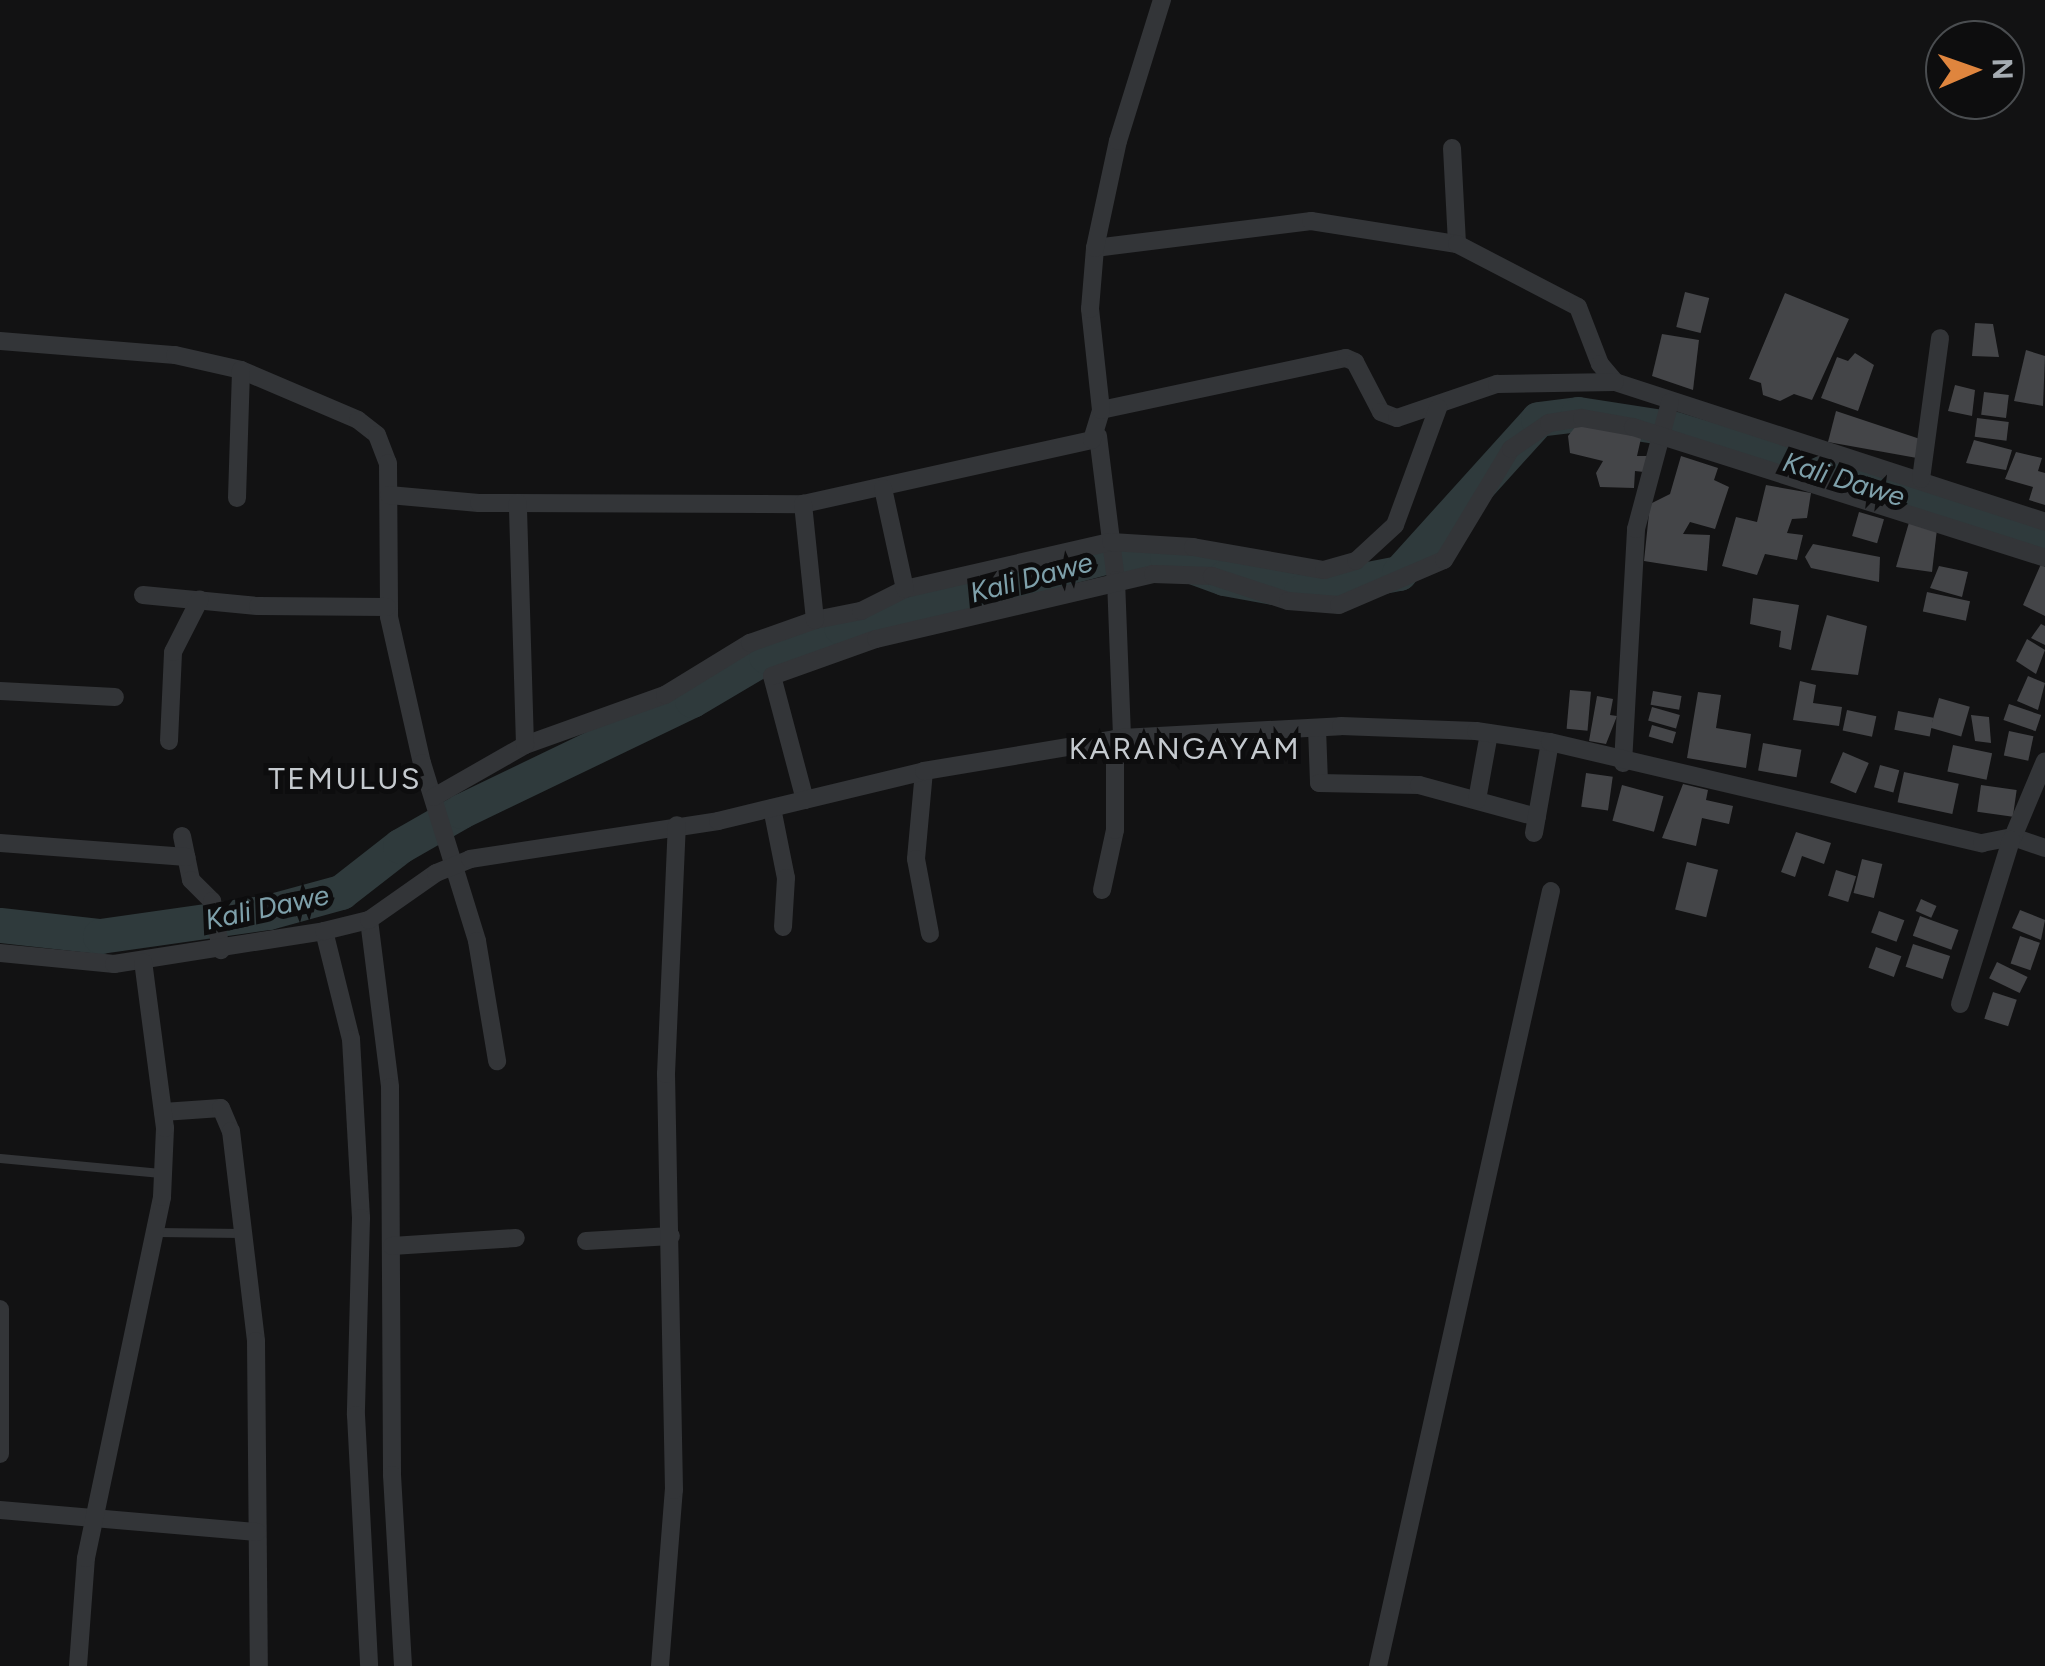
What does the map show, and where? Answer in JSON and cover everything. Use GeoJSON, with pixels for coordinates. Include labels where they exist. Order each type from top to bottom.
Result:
{"type":"FeatureCollection","features":[{"type":"Feature","properties":{"kind":"street"},"geometry":{"type":"LineString","coordinates":[[1102,890],[1114,830],[1118,739],[1114,573],[1098,436],[1100,410],[1090,310],[1095,248],[1118,141],[1162,0]]}},
{"type":"Feature","properties":{"kind":"street"},"geometry":{"type":"LineString","coordinates":[[1452,148],[1456,244]]}},
{"type":"Feature","properties":{"kind":"street"},"geometry":{"type":"LineString","coordinates":[[1095,248],[1311,221],[1456,244],[1578,308],[1600,364],[1615,382],[1666,423],[2045,558]]}},
{"type":"Feature","properties":{"kind":"street"},"geometry":{"type":"LineString","coordinates":[[1920,480],[1940,338]]}},
{"type":"Feature","properties":{"kind":"street"},"geometry":{"type":"LineString","coordinates":[[0,341],[176,356],[241,370],[358,420],[377,435],[388,463],[387,606],[488,990],[497,1060]]}},
{"type":"Feature","properties":{"kind":"street"},"geometry":{"type":"LineString","coordinates":[[1100,410],[1346,358],[1355,362],[1373,401],[1389,416],[1438,408],[1497,384],[1615,382]]}},
{"type":"Feature","properties":{"kind":"street"},"geometry":{"type":"LineString","coordinates":[[237,498],[241,370]]}},
{"type":"Feature","properties":{"kind":"street"},"geometry":{"type":"LineString","coordinates":[[436,802],[525,745],[666,695],[750,644],[815,620],[861,611],[905,589],[1111,544],[1193,547],[1324,570],[1356,560],[1395,525],[1438,408]]}},
{"type":"Feature","properties":{"kind":"street"},"geometry":{"type":"LineString","coordinates":[[805,800],[772,676],[876,640],[1023,610],[1114,573],[1212,576],[1288,601],[1339,604],[1444,560],[1462,536],[1492,474],[1524,434],[1582,418],[1666,423],[1920,480],[2045,522]]}},
{"type":"Feature","properties":{"kind":"street"},"geometry":{"type":"LineString","coordinates":[[1622,763],[1636,529],[1666,423]]}},
{"type":"Feature","properties":{"kind":"street"},"geometry":{"type":"LineString","coordinates":[[389,495],[518,503],[804,504],[1076,448],[1098,436]]}},
{"type":"Feature","properties":{"kind":"street"},"geometry":{"type":"LineString","coordinates":[[883,488],[905,589]]}},
{"type":"Feature","properties":{"kind":"street"},"geometry":{"type":"LineString","coordinates":[[518,503],[525,745]]}},
{"type":"Feature","properties":{"kind":"street"},"geometry":{"type":"LineString","coordinates":[[804,504],[815,620]]}},
{"type":"Feature","properties":{"kind":"street"},"geometry":{"type":"LineString","coordinates":[[143,595],[258,606],[387,606]]}},
{"type":"Feature","properties":{"kind":"street"},"geometry":{"type":"LineString","coordinates":[[168,741],[173,652],[200,599]]}},
{"type":"Feature","properties":{"kind":"street"},"geometry":{"type":"LineString","coordinates":[[0,691],[115,697]]}},
{"type":"Feature","properties":{"kind":"street"},"geometry":{"type":"LineString","coordinates":[[1317,728],[1319,783],[1419,785],[1477,800],[1535,825],[1550,742]]}},
{"type":"Feature","properties":{"kind":"street"},"geometry":{"type":"LineString","coordinates":[[0,953],[144,962],[221,950],[369,920],[451,855],[677,825],[772,808],[924,772],[1118,739],[1317,728],[1489,733],[1550,742],[1622,763],[1951,837],[2012,838],[2045,848]]}},
{"type":"Feature","properties":{"kind":"street"},"geometry":{"type":"LineString","coordinates":[[1477,800],[1489,733]]}},
{"type":"Feature","properties":{"kind":"street"},"geometry":{"type":"LineString","coordinates":[[1960,1004],[2012,838],[2045,762]]}},
{"type":"Feature","properties":{"kind":"street"},"geometry":{"type":"LineString","coordinates":[[924,772],[916,860],[930,934]]}},
{"type":"Feature","properties":{"kind":"street"},"geometry":{"type":"LineString","coordinates":[[772,808],[786,878],[783,927]]}},
{"type":"Feature","properties":{"kind":"street"},"geometry":{"type":"LineString","coordinates":[[660,1666],[674,1490],[666,1074],[677,825]]}},
{"type":"Feature","properties":{"kind":"street"},"geometry":{"type":"LineString","coordinates":[[182,836],[191,880],[205,891],[221,950]]}},
{"type":"Feature","properties":{"kind":"street"},"geometry":{"type":"LineString","coordinates":[[0,843],[186,857]]}},
{"type":"Feature","properties":{"kind":"street"},"geometry":{"type":"LineString","coordinates":[[1378,1666],[1552,892]]}},
{"type":"Feature","properties":{"kind":"street"},"geometry":{"type":"LineString","coordinates":[[369,920],[390,1087],[392,1475],[403,1666]]}},
{"type":"Feature","properties":{"kind":"street"},"geometry":{"type":"LineString","coordinates":[[324,931],[336,965],[353,1078],[361,1218],[356,1415],[369,1666]]}},
{"type":"Feature","properties":{"kind":"street"},"geometry":{"type":"LineString","coordinates":[[78,1666],[94,1523],[157,1232],[163,1174],[163,1112],[144,962]]}},
{"type":"Feature","properties":{"kind":"street"},"geometry":{"type":"LineString","coordinates":[[163,1112],[225,1111],[245,1233],[256,1341],[259,1666]]}},
{"type":"Feature","properties":{"kind":"street"},"geometry":{"type":"LineString","coordinates":[[586,1242],[671,1236]]}},
{"type":"Feature","properties":{"kind":"street"},"geometry":{"type":"LineString","coordinates":[[392,1246],[516,1238]]}},
{"type":"Feature","properties":{"kind":"street"},"geometry":{"type":"LineString","coordinates":[[0,1308],[0,1454]]}},
{"type":"Feature","properties":{"kind":"street"},"geometry":{"type":"LineString","coordinates":[[0,1510],[94,1523],[257,1532]]}},
{"type":"Feature","properties":{"kind":"lane"},"geometry":{"type":"LineString","coordinates":[[0,1158],[163,1174]]}},
{"type":"Feature","properties":{"kind":"lane"},"geometry":{"type":"LineString","coordinates":[[157,1232],[245,1233]]}},
{"type":"Feature","properties":{"kind":"building"},"geometry":{"type":"Polygon","coordinates":[[[1685,292],[1709,298],[1701,333],[1676,327],[1685,292]]]}},
{"type":"Feature","properties":{"kind":"building"},"geometry":{"type":"Polygon","coordinates":[[[1785,293],[1849,319],[1812,400],[1794,394],[1780,401],[1763,395],[1761,383],[1749,379],[1785,293]]]}},
{"type":"Feature","properties":{"kind":"building"},"geometry":{"type":"Polygon","coordinates":[[[1975,323],[1993,324],[1999,357],[1972,356],[1975,323]]]}},
{"type":"Feature","properties":{"kind":"building"},"geometry":{"type":"Polygon","coordinates":[[[1662,334],[1699,340],[1693,390],[1652,376],[1662,334]]]}},
{"type":"Feature","properties":{"kind":"building"},"geometry":{"type":"Polygon","coordinates":[[[2026,350],[2045,356],[2043,406],[2014,401],[2026,350]]]}},
{"type":"Feature","properties":{"kind":"building"},"geometry":{"type":"Polygon","coordinates":[[[1855,353],[1874,365],[1858,411],[1821,398],[1837,357],[1848,361],[1855,353]]]}},
{"type":"Feature","properties":{"kind":"building"},"geometry":{"type":"Polygon","coordinates":[[[1955,385],[1975,390],[1972,416],[1948,411],[1955,385]]]}},
{"type":"Feature","properties":{"kind":"building"},"geometry":{"type":"Polygon","coordinates":[[[1984,392],[2009,395],[2006,418],[1981,415],[1984,392]]]}},
{"type":"Feature","properties":{"kind":"building"},"geometry":{"type":"Polygon","coordinates":[[[1836,411],[1920,439],[1917,458],[1828,442],[1836,411]]]}},
{"type":"Feature","properties":{"kind":"building"},"geometry":{"type":"Polygon","coordinates":[[[1977,418],[2009,422],[2006,441],[1975,437],[1977,418]]]}},
{"type":"Feature","properties":{"kind":"building"},"geometry":{"type":"Polygon","coordinates":[[[1580,421],[1642,434],[1637,456],[1650,456],[1644,472],[1635,471],[1634,488],[1600,487],[1596,473],[1603,461],[1570,453],[1568,436],[1580,421]]]}},
{"type":"Feature","properties":{"kind":"building"},"geometry":{"type":"Polygon","coordinates":[[[1974,440],[2012,450],[2006,470],[1966,463],[1974,440]]]}},
{"type":"Feature","properties":{"kind":"building"},"geometry":{"type":"Polygon","coordinates":[[[2016,452],[2042,458],[2038,471],[2045,473],[2045,505],[2029,500],[2033,487],[2005,479],[2016,452]]]}},
{"type":"Feature","properties":{"kind":"building"},"geometry":{"type":"Polygon","coordinates":[[[1681,456],[1718,468],[1714,480],[1729,487],[1715,529],[1690,522],[1683,534],[1710,535],[1707,571],[1644,561],[1650,504],[1670,494],[1681,456]]]}},
{"type":"Feature","properties":{"kind":"building"},"geometry":{"type":"Polygon","coordinates":[[[1766,485],[1811,493],[1807,518],[1792,519],[1787,533],[1803,535],[1797,560],[1765,554],[1757,575],[1722,566],[1736,517],[1757,522],[1766,485]]]}},
{"type":"Feature","properties":{"kind":"building"},"geometry":{"type":"Polygon","coordinates":[[[1859,512],[1884,519],[1877,543],[1852,536],[1859,512]]]}},
{"type":"Feature","properties":{"kind":"building"},"geometry":{"type":"Polygon","coordinates":[[[1910,519],[1937,529],[1932,572],[1896,567],[1910,519]]]}},
{"type":"Feature","properties":{"kind":"building"},"geometry":{"type":"Polygon","coordinates":[[[1813,544],[1880,557],[1879,582],[1811,568],[1805,557],[1813,544]]]}},
{"type":"Feature","properties":{"kind":"building"},"geometry":{"type":"Polygon","coordinates":[[[2041,564],[2045,567],[2045,616],[2023,605],[2041,564]]]}},
{"type":"Feature","properties":{"kind":"building"},"geometry":{"type":"Polygon","coordinates":[[[1939,566],[1968,572],[1962,597],[1930,588],[1939,566]]]}},
{"type":"Feature","properties":{"kind":"building"},"geometry":{"type":"Polygon","coordinates":[[[1927,592],[1970,601],[1966,621],[1923,612],[1927,592]]]}},
{"type":"Feature","properties":{"kind":"building"},"geometry":{"type":"Polygon","coordinates":[[[1753,598],[1799,605],[1791,650],[1779,647],[1781,631],[1750,624],[1753,598]]]}},
{"type":"Feature","properties":{"kind":"building"},"geometry":{"type":"Polygon","coordinates":[[[1827,615],[1867,626],[1858,675],[1811,670],[1827,615]]]}},
{"type":"Feature","properties":{"kind":"building"},"geometry":{"type":"Polygon","coordinates":[[[2041,624],[2045,626],[2045,645],[2031,638],[2041,624]]]}},
{"type":"Feature","properties":{"kind":"building"},"geometry":{"type":"Polygon","coordinates":[[[2027,639],[2045,650],[2036,674],[2016,661],[2027,639]]]}},
{"type":"Feature","properties":{"kind":"building"},"geometry":{"type":"Polygon","coordinates":[[[2028,676],[2045,683],[2038,710],[2017,701],[2028,676]]]}},
{"type":"Feature","properties":{"kind":"building"},"geometry":{"type":"Polygon","coordinates":[[[1800,681],[1816,685],[1813,703],[1842,707],[1839,726],[1793,720],[1800,681]]]}},
{"type":"Feature","properties":{"kind":"building"},"geometry":{"type":"Polygon","coordinates":[[[1570,690],[1591,692],[1588,731],[1567,729],[1570,690]]]}},
{"type":"Feature","properties":{"kind":"building"},"geometry":{"type":"Polygon","coordinates":[[[1653,691],[1682,696],[1679,710],[1651,705],[1653,691]]]}},
{"type":"Feature","properties":{"kind":"building"},"geometry":{"type":"Polygon","coordinates":[[[1698,692],[1721,695],[1716,728],[1751,734],[1746,768],[1687,758],[1698,692]]]}},
{"type":"Feature","properties":{"kind":"building"},"geometry":{"type":"Polygon","coordinates":[[[1597,696],[1613,699],[1610,715],[1617,716],[1606,744],[1589,741],[1597,696]]]}},
{"type":"Feature","properties":{"kind":"building"},"geometry":{"type":"Polygon","coordinates":[[[1939,698],[1970,707],[1961,737],[1930,728],[1939,698]]]}},
{"type":"Feature","properties":{"kind":"building"},"geometry":{"type":"Polygon","coordinates":[[[2009,704],[2041,715],[2036,731],[2003,720],[2009,704]]]}},
{"type":"Feature","properties":{"kind":"building"},"geometry":{"type":"Polygon","coordinates":[[[1652,707],[1680,715],[1676,728],[1648,720],[1652,707]]]}},
{"type":"Feature","properties":{"kind":"building"},"geometry":{"type":"Polygon","coordinates":[[[1847,710],[1876,716],[1872,737],[1843,731],[1847,710]]]}},
{"type":"Feature","properties":{"kind":"building"},"geometry":{"type":"Polygon","coordinates":[[[1898,711],[1933,718],[1930,737],[1894,730],[1898,711]]]}},
{"type":"Feature","properties":{"kind":"building"},"geometry":{"type":"Polygon","coordinates":[[[1971,715],[1989,717],[1991,743],[1975,741],[1971,715]]]}},
{"type":"Feature","properties":{"kind":"building"},"geometry":{"type":"Polygon","coordinates":[[[1652,725],[1676,732],[1673,743],[1649,737],[1652,725]]]}},
{"type":"Feature","properties":{"kind":"building"},"geometry":{"type":"Polygon","coordinates":[[[2009,731],[2033,736],[2028,761],[2004,755],[2009,731]]]}},
{"type":"Feature","properties":{"kind":"building"},"geometry":{"type":"Polygon","coordinates":[[[1763,743],[1801,750],[1797,777],[1758,771],[1763,743]]]}},
{"type":"Feature","properties":{"kind":"building"},"geometry":{"type":"Polygon","coordinates":[[[1953,745],[1992,753],[1987,780],[1947,771],[1953,745]]]}},
{"type":"Feature","properties":{"kind":"building"},"geometry":{"type":"Polygon","coordinates":[[[1843,752],[1869,763],[1856,793],[1830,782],[1843,752]]]}},
{"type":"Feature","properties":{"kind":"building"},"geometry":{"type":"Polygon","coordinates":[[[1880,765],[1899,770],[1893,792],[1874,787],[1880,765]]]}},
{"type":"Feature","properties":{"kind":"building"},"geometry":{"type":"Polygon","coordinates":[[[1904,772],[1959,784],[1952,814],[1898,802],[1904,772]]]}},
{"type":"Feature","properties":{"kind":"building"},"geometry":{"type":"Polygon","coordinates":[[[1586,773],[1613,777],[1608,810],[1581,807],[1586,773]]]}},
{"type":"Feature","properties":{"kind":"building"},"geometry":{"type":"Polygon","coordinates":[[[1683,784],[1708,790],[1706,800],[1733,806],[1729,824],[1702,818],[1696,846],[1662,838],[1683,784]]]}},
{"type":"Feature","properties":{"kind":"building"},"geometry":{"type":"Polygon","coordinates":[[[1622,785],[1664,796],[1654,832],[1612,821],[1622,785]]]}},
{"type":"Feature","properties":{"kind":"building"},"geometry":{"type":"Polygon","coordinates":[[[1981,785],[2017,790],[2013,817],[1977,812],[1981,785]]]}},
{"type":"Feature","properties":{"kind":"building"},"geometry":{"type":"Polygon","coordinates":[[[1796,832],[1831,843],[1824,864],[1802,856],[1795,877],[1781,872],[1796,832]]]}},
{"type":"Feature","properties":{"kind":"building"},"geometry":{"type":"Polygon","coordinates":[[[1862,859],[1882,864],[1874,898],[1854,893],[1862,859]]]}},
{"type":"Feature","properties":{"kind":"building"},"geometry":{"type":"Polygon","coordinates":[[[1687,862],[1718,870],[1706,917],[1675,910],[1687,862]]]}},
{"type":"Feature","properties":{"kind":"building"},"geometry":{"type":"Polygon","coordinates":[[[1836,870],[1856,876],[1848,902],[1828,896],[1836,870]]]}},
{"type":"Feature","properties":{"kind":"building"},"geometry":{"type":"Polygon","coordinates":[[[1921,899],[1937,906],[1931,918],[1916,911],[1921,899]]]}},
{"type":"Feature","properties":{"kind":"building"},"geometry":{"type":"Polygon","coordinates":[[[2020,910],[2045,920],[2041,940],[2012,928],[2020,910]]]}},
{"type":"Feature","properties":{"kind":"building"},"geometry":{"type":"Polygon","coordinates":[[[1879,911],[1904,920],[1897,942],[1871,933],[1879,911]]]}},
{"type":"Feature","properties":{"kind":"building"},"geometry":{"type":"Polygon","coordinates":[[[1920,916],[1959,930],[1951,950],[1913,936],[1920,916]]]}},
{"type":"Feature","properties":{"kind":"building"},"geometry":{"type":"Polygon","coordinates":[[[2020,936],[2040,943],[2030,970],[2011,963],[2020,936]]]}},
{"type":"Feature","properties":{"kind":"building"},"geometry":{"type":"Polygon","coordinates":[[[1913,944],[1950,956],[1943,979],[1906,967],[1913,944]]]}},
{"type":"Feature","properties":{"kind":"building"},"geometry":{"type":"Polygon","coordinates":[[[1876,947],[1901,956],[1894,977],[1868,968],[1876,947]]]}},
{"type":"Feature","properties":{"kind":"building"},"geometry":{"type":"Polygon","coordinates":[[[1997,962],[2028,977],[2020,993],[1989,978],[1997,962]]]}},
{"type":"Feature","properties":{"kind":"building"},"geometry":{"type":"Polygon","coordinates":[[[1993,992],[2017,1000],[2008,1026],[1984,1019],[1993,992]]]}},
{"type":"Feature","properties":{"kind":"waterway","name":"Kali Dawe"},"geometry":{"type":"LineString","coordinates":[[0,925],[100,936],[268,912],[341,892],[400,846],[461,811],[692,700],[766,656],[841,627],[1108,556],[1167,557],[1224,578],[1301,592],[1399,573],[1538,419],[1578,414],[1675,429],[2045,539]]}},
{"type":"Feature","properties":{"kind":"district","name":"KARANGAYAM"},"geometry":{"type":"Point","coordinates":[1185,749]}},
{"type":"Feature","properties":{"kind":"district","name":"TEMULUS"},"geometry":{"type":"Point","coordinates":[345,779]}}]}
